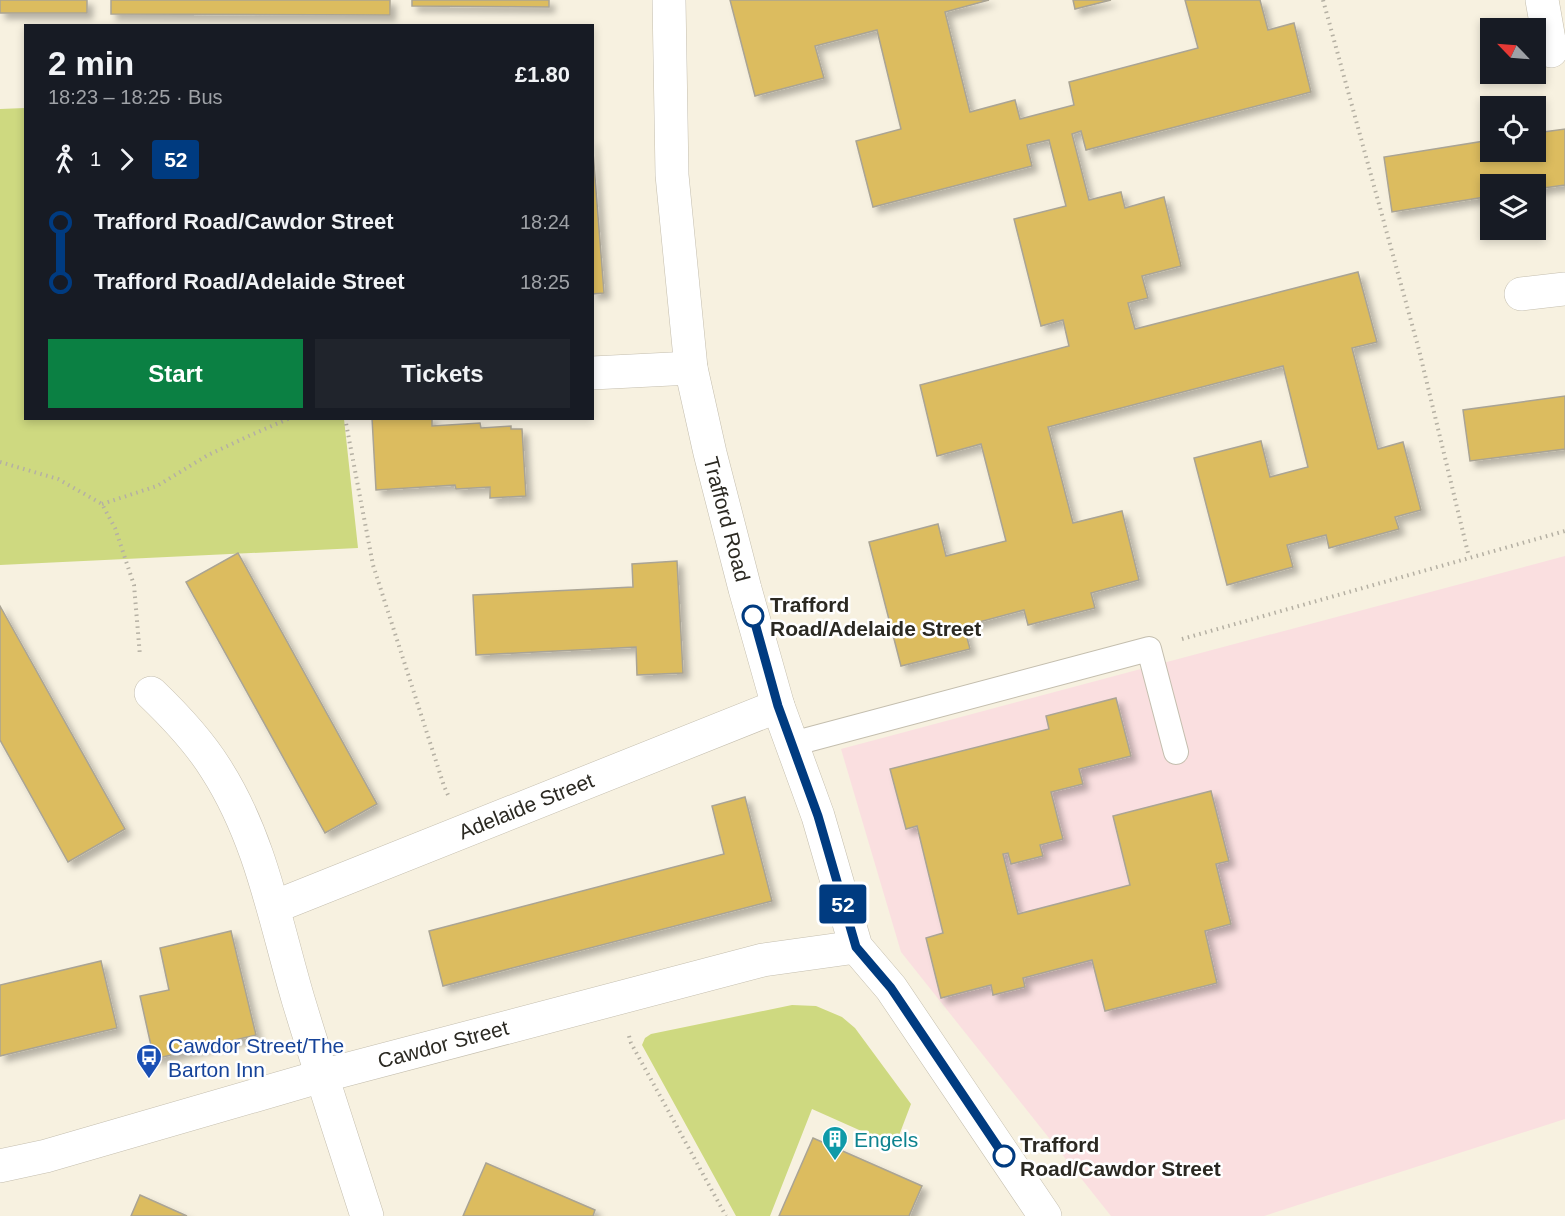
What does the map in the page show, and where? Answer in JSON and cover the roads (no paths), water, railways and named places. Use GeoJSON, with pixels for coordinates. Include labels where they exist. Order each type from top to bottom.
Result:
{"type":"FeatureCollection","features":[{"type":"Feature","properties":{"kind":"street","name":"Trafford Road"},"geometry":{"type":"LineString","coordinates":[[669,0],[672,175],[691,368],[719,487],[778,706],[818,816],[856,947],[891,988],[1045,1216]]}},
{"type":"Feature","properties":{"kind":"street"},"geometry":{"type":"LineString","coordinates":[[1521,294],[1565,288]]}},
{"type":"Feature","properties":{"kind":"street"},"geometry":{"type":"LineString","coordinates":[[594,373],[691,368]]}},
{"type":"Feature","properties":{"kind":"street"},"geometry":{"type":"LineString","coordinates":[[151,693],[183,724],[216,768],[241,814],[261,865],[298,998],[367,1216]]}},
{"type":"Feature","properties":{"kind":"street","name":"Adelaide Street"},"geometry":{"type":"LineString","coordinates":[[274,907],[778,706]]}},
{"type":"Feature","properties":{"kind":"street","name":"Cawdor Street"},"geometry":{"type":"LineString","coordinates":[[0,1166],[46,1156],[322,1076],[763,960],[856,947]]}},
{"type":"Feature","properties":{"kind":"lane"},"geometry":{"type":"LineString","coordinates":[[792,744],[1149,649],[1176,752]]}},
{"type":"Feature","properties":{"kind":"place","name":"Trafford Road/Adelaide Street"},"geometry":{"type":"Point","coordinates":[753,616]}},
{"type":"Feature","properties":{"kind":"place","name":"Cawdor Street/The Barton Inn"},"geometry":{"type":"Point","coordinates":[149,1080]}},
{"type":"Feature","properties":{"kind":"place","name":"Trafford Road/Cawdor Street"},"geometry":{"type":"Point","coordinates":[1004,1156]}},
{"type":"Feature","properties":{"kind":"place","name":"Engels"},"geometry":{"type":"Point","coordinates":[835,1162]}}]}
